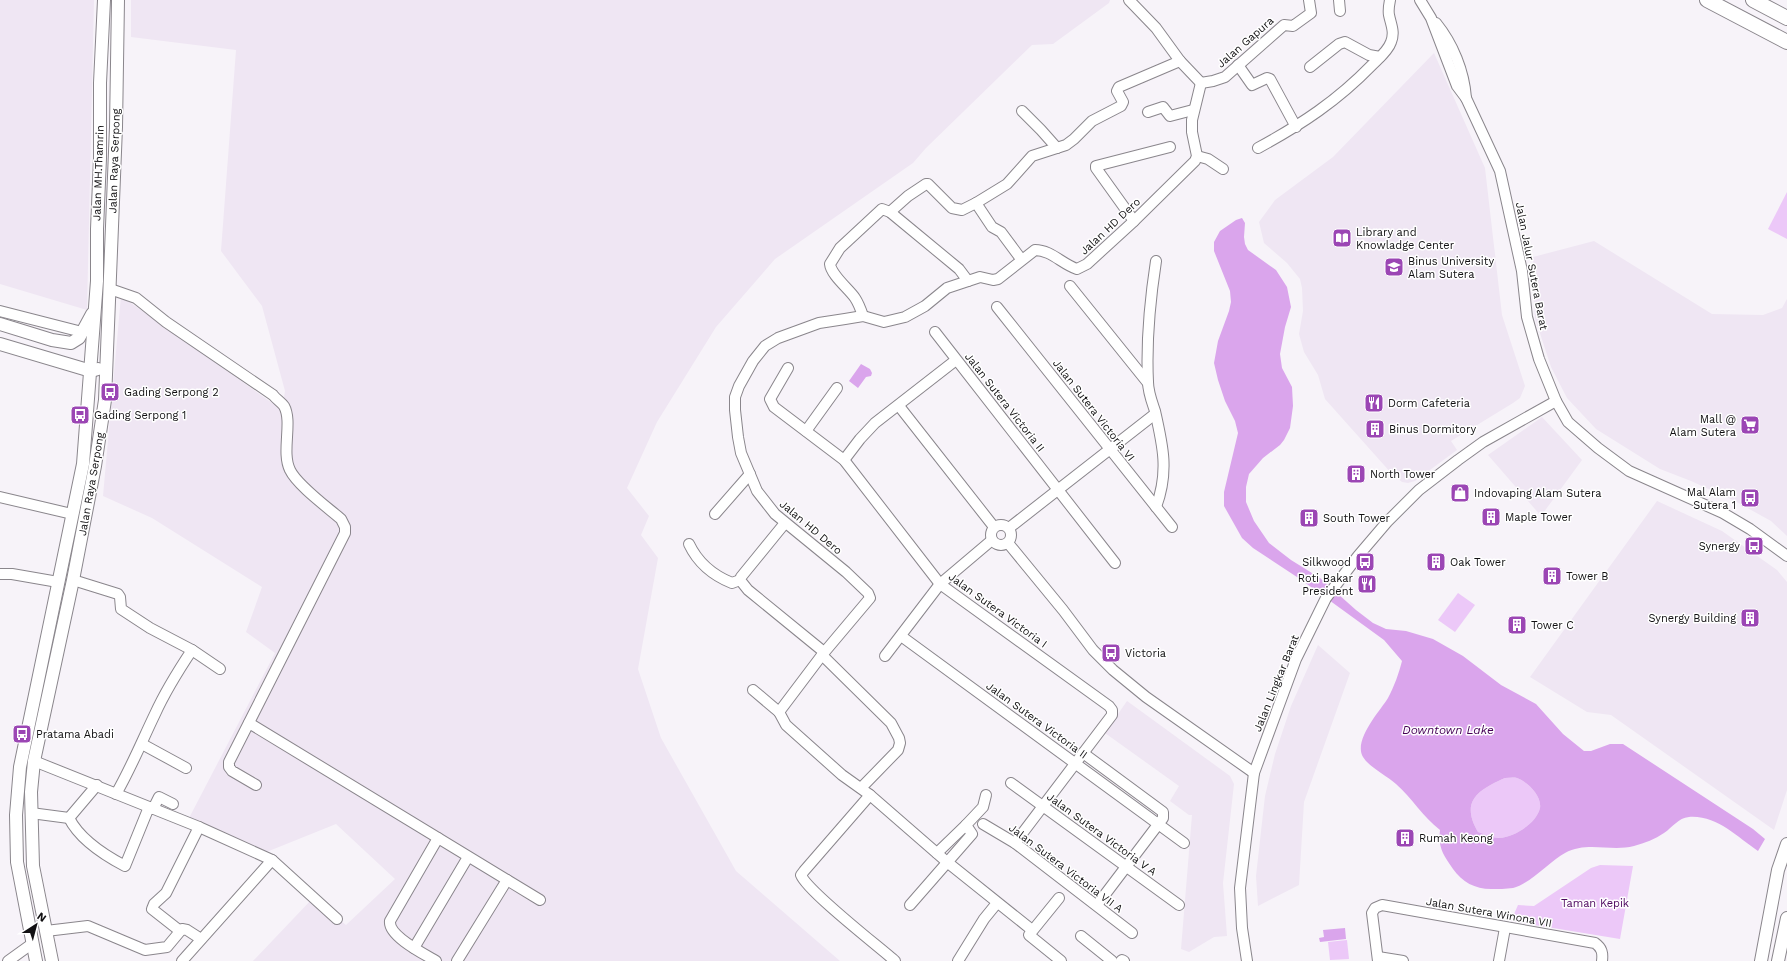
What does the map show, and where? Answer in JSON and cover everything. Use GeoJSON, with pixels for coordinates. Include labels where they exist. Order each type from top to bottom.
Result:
{"type":"FeatureCollection","features":[{"type":"Feature","properties":{"kind":"highway"},"geometry":{"type":"LineString","coordinates":[[1707,0],[1787,42]]}},
{"type":"Feature","properties":{"kind":"highway"},"geometry":{"type":"LineString","coordinates":[[1752,0],[1787,18]]}},
{"type":"Feature","properties":{"kind":"main road","name":"Jalan MH.Thamrin"},"geometry":{"type":"LineString","coordinates":[[92,345],[93,313],[97,281],[100,83],[104,0]]}},
{"type":"Feature","properties":{"kind":"main road","name":"Jalan Raya Serpong"},"geometry":{"type":"LineString","coordinates":[[52,961],[33,866],[31,792],[34,761],[74,580],[95,466],[104,400],[107,360],[116,127],[118,0]]}},
{"type":"Feature","properties":{"kind":"main road"},"geometry":{"type":"LineString","coordinates":[[0,324],[52,340],[74,343],[93,313]]}},
{"type":"Feature","properties":{"kind":"main road"},"geometry":{"type":"LineString","coordinates":[[0,344],[91,372],[98,370],[107,360]]}},
{"type":"Feature","properties":{"kind":"main road","name":"Jalan Raya Serpong"},"geometry":{"type":"LineString","coordinates":[[36,961],[17,862],[16,815],[20,767],[82,464],[91,372],[92,345]]}},
{"type":"Feature","properties":{"kind":"main road"},"geometry":{"type":"LineString","coordinates":[[1761,961],[1778,870],[1787,844]]}},
{"type":"Feature","properties":{"kind":"main road"},"geometry":{"type":"LineString","coordinates":[[1778,961],[1787,918]]}},
{"type":"Feature","properties":{"kind":"street"},"geometry":{"type":"LineString","coordinates":[[1129,0],[1156,28],[1180,61],[1201,83],[1194,110],[1192,132],[1197,156],[1208,159],[1223,169]]}},
{"type":"Feature","properties":{"kind":"street","name":"Jalan Gapura"},"geometry":{"type":"LineString","coordinates":[[1201,83],[1225,77],[1284,25],[1293,26],[1311,14],[1309,0]]}},
{"type":"Feature","properties":{"kind":"street"},"geometry":{"type":"LineString","coordinates":[[1339,0],[1340,10]]}},
{"type":"Feature","properties":{"kind":"street"},"geometry":{"type":"LineString","coordinates":[[1258,148],[1296,128],[1328,105],[1380,57],[1389,46],[1393,34],[1389,15],[1390,0]]}},
{"type":"Feature","properties":{"kind":"street","name":"Jalan Jalur Sutera Barat"},"geometry":{"type":"LineString","coordinates":[[1420,0],[1431,18],[1457,86],[1466,98],[1500,171],[1522,271],[1526,317],[1539,359],[1556,401],[1568,422],[1598,448],[1629,471],[1723,513],[1750,529],[1787,556]]}},
{"type":"Feature","properties":{"kind":"street"},"geometry":{"type":"LineString","coordinates":[[1310,67],[1339,44],[1345,42],[1369,55],[1380,57]]}},
{"type":"Feature","properties":{"kind":"street"},"geometry":{"type":"LineString","coordinates":[[890,212],[908,196],[926,184],[930,186],[952,208],[962,210],[976,203],[1008,184],[1032,156],[1058,148],[1074,139],[1092,121],[1122,106],[1123,102],[1117,91],[1119,87],[1180,61]]}},
{"type":"Feature","properties":{"kind":"street"},"geometry":{"type":"LineString","coordinates":[[1238,65],[1252,85],[1267,78],[1270,79],[1296,128]]}},
{"type":"Feature","properties":{"kind":"street"},"geometry":{"type":"LineString","coordinates":[[1148,112],[1163,107],[1170,116],[1194,110]]}},
{"type":"Feature","properties":{"kind":"street"},"geometry":{"type":"LineString","coordinates":[[1022,111],[1058,148]]}},
{"type":"Feature","properties":{"kind":"street"},"geometry":{"type":"LineString","coordinates":[[1134,221],[1096,166],[1170,147]]}},
{"type":"Feature","properties":{"kind":"street","name":"Jalan HD Dero"},"geometry":{"type":"LineString","coordinates":[[823,654],[870,598],[868,593],[846,572],[785,524],[766,504],[757,491],[741,452],[738,437],[735,397],[742,378],[753,361],[765,346],[778,338],[819,324],[863,316],[884,322],[905,317],[925,306],[942,291],[980,277],[994,280],[998,279],[1021,259],[1035,250],[1042,250],[1070,267],[1077,269],[1082,268],[1134,221],[1191,165],[1197,156]]}},
{"type":"Feature","properties":{"kind":"street"},"geometry":{"type":"LineString","coordinates":[[976,203],[992,227],[1001,232],[1021,259]]}},
{"type":"Feature","properties":{"kind":"street"},"geometry":{"type":"LineString","coordinates":[[863,316],[855,297],[830,268],[831,261],[840,248],[879,211],[884,209],[890,212],[959,269],[968,281]]}},
{"type":"Feature","properties":{"kind":"street"},"geometry":{"type":"LineString","coordinates":[[1156,261],[1150,301],[1148,383],[1163,450],[1164,472],[1162,491],[1156,507]]}},
{"type":"Feature","properties":{"kind":"street"},"geometry":{"type":"LineString","coordinates":[[1070,286],[1148,383]]}},
{"type":"Feature","properties":{"kind":"street"},"geometry":{"type":"LineString","coordinates":[[110,289],[136,298],[166,322],[273,395],[284,406],[287,415],[287,460],[290,470],[296,479],[341,518],[345,527],[345,533],[229,762],[228,767],[232,771],[256,785]]}},
{"type":"Feature","properties":{"kind":"street","name":"Jalan Sutera Victoria VI"},"geometry":{"type":"LineString","coordinates":[[997,307],[1172,528]]}},
{"type":"Feature","properties":{"kind":"street"},"geometry":{"type":"LineString","coordinates":[[0,311],[82,332]]}},
{"type":"Feature","properties":{"kind":"street","name":"Jalan Sutera Victoria II"},"geometry":{"type":"LineString","coordinates":[[935,332],[1115,563]]}},
{"type":"Feature","properties":{"kind":"street"},"geometry":{"type":"LineString","coordinates":[[844,460],[860,439],[875,423],[899,406],[956,360]]}},
{"type":"Feature","properties":{"kind":"street","name":"Jalan Sutera Victoria I"},"geometry":{"type":"LineString","coordinates":[[788,368],[770,399],[771,403],[774,407],[844,460],[940,584],[1109,706],[1112,710],[1112,715],[1083,754]]}},
{"type":"Feature","properties":{"kind":"street"},"geometry":{"type":"LineString","coordinates":[[806,431],[836,388]]}},
{"type":"Feature","properties":{"kind":"street","name":"Jalan Lingkar Barat"},"geometry":{"type":"LineString","coordinates":[[1247,961],[1242,928],[1240,888],[1254,773],[1296,659],[1326,598],[1387,522],[1419,490],[1483,442],[1556,401]]}},
{"type":"Feature","properties":{"kind":"street"},"geometry":{"type":"LineString","coordinates":[[899,406],[994,527]]}},
{"type":"Feature","properties":{"kind":"street"},"geometry":{"type":"LineString","coordinates":[[1009,528],[1155,414]]}},
{"type":"Feature","properties":{"kind":"street"},"geometry":{"type":"LineString","coordinates":[[715,514],[750,474]]}},
{"type":"Feature","properties":{"kind":"street"},"geometry":{"type":"LineString","coordinates":[[0,496],[72,514]]}},
{"type":"Feature","properties":{"kind":"street"},"geometry":{"type":"LineString","coordinates":[[689,544],[699,562],[722,579],[732,583],[740,580],[785,524]]}},
{"type":"Feature","properties":{"kind":"street"},"geometry":{"type":"LineString","coordinates":[[1002,524],[1009,528],[1012,534],[1008,543],[998,545],[992,540],[991,533],[994,527],[1002,524]]}},
{"type":"Feature","properties":{"kind":"street"},"geometry":{"type":"LineString","coordinates":[[885,656],[940,584],[992,540]]}},
{"type":"Feature","properties":{"kind":"street"},"geometry":{"type":"LineString","coordinates":[[1008,543],[1064,610],[1094,650],[1113,670],[1146,698],[1254,773]]}},
{"type":"Feature","properties":{"kind":"street"},"geometry":{"type":"LineString","coordinates":[[0,574],[12,574],[58,582]]}},
{"type":"Feature","properties":{"kind":"street"},"geometry":{"type":"LineString","coordinates":[[74,580],[118,594],[120,597],[121,609],[150,628],[192,650],[220,669]]}},
{"type":"Feature","properties":{"kind":"street"},"geometry":{"type":"LineString","coordinates":[[740,580],[748,590],[823,654],[891,723],[899,738],[900,743],[898,750],[861,788]]}},
{"type":"Feature","properties":{"kind":"street","name":"Jalan Sutera Victoria II"},"geometry":{"type":"LineString","coordinates":[[901,636],[1184,843]]}},
{"type":"Feature","properties":{"kind":"street"},"geometry":{"type":"LineString","coordinates":[[116,794],[142,744],[155,713],[173,679],[192,650]]}},
{"type":"Feature","properties":{"kind":"street"},"geometry":{"type":"LineString","coordinates":[[779,712],[823,654]]}},
{"type":"Feature","properties":{"kind":"street"},"geometry":{"type":"LineString","coordinates":[[753,690],[779,712],[786,725],[842,775],[870,795],[936,853],[1032,930]]}},
{"type":"Feature","properties":{"kind":"street"},"geometry":{"type":"LineString","coordinates":[[249,723],[540,900]]}},
{"type":"Feature","properties":{"kind":"street"},"geometry":{"type":"LineString","coordinates":[[142,744],[186,768]]}},
{"type":"Feature","properties":{"kind":"street"},"geometry":{"type":"LineString","coordinates":[[1015,843],[1083,754]]}},
{"type":"Feature","properties":{"kind":"street","name":"Jalan Sutera Victoria II"},"geometry":{"type":"LineString","coordinates":[[1083,754],[1163,812],[1163,818],[1158,824]]}},
{"type":"Feature","properties":{"kind":"street"},"geometry":{"type":"LineString","coordinates":[[34,761],[199,827],[272,860],[337,919]]}},
{"type":"Feature","properties":{"kind":"street","name":"Jalan Sutera Victoria V A"},"geometry":{"type":"LineString","coordinates":[[1011,783],[1179,905]]}},
{"type":"Feature","properties":{"kind":"street"},"geometry":{"type":"LineString","coordinates":[[69,818],[97,785]]}},
{"type":"Feature","properties":{"kind":"street"},"geometry":{"type":"LineString","coordinates":[[870,795],[801,876],[803,880],[820,897],[895,961]]}},
{"type":"Feature","properties":{"kind":"street"},"geometry":{"type":"LineString","coordinates":[[936,853],[983,807],[986,795]]}},
{"type":"Feature","properties":{"kind":"street"},"geometry":{"type":"LineString","coordinates":[[69,818],[77,830],[105,856],[125,866],[151,808],[159,797],[174,804]]}},
{"type":"Feature","properties":{"kind":"street"},"geometry":{"type":"LineString","coordinates":[[31,814],[69,818]]}},
{"type":"Feature","properties":{"kind":"street","name":"Jalan Sutera Victoria VII A"},"geometry":{"type":"LineString","coordinates":[[983,824],[1015,843],[1132,933]]}},
{"type":"Feature","properties":{"kind":"street"},"geometry":{"type":"LineString","coordinates":[[1096,905],[1158,824]]}},
{"type":"Feature","properties":{"kind":"street"},"geometry":{"type":"LineString","coordinates":[[910,905],[972,834],[966,825]]}},
{"type":"Feature","properties":{"kind":"street"},"geometry":{"type":"LineString","coordinates":[[199,827],[166,894],[154,904],[152,909],[180,930],[187,930],[201,939]]}},
{"type":"Feature","properties":{"kind":"street"},"geometry":{"type":"LineString","coordinates":[[436,961],[414,948],[393,932],[390,928],[390,921],[438,838]]}},
{"type":"Feature","properties":{"kind":"street"},"geometry":{"type":"LineString","coordinates":[[414,948],[468,857]]}},
{"type":"Feature","properties":{"kind":"street"},"geometry":{"type":"LineString","coordinates":[[182,961],[272,860]]}},
{"type":"Feature","properties":{"kind":"street"},"geometry":{"type":"LineString","coordinates":[[457,961],[508,880]]}},
{"type":"Feature","properties":{"kind":"street"},"geometry":{"type":"LineString","coordinates":[[1059,898],[1029,935],[1061,961]]}},
{"type":"Feature","properties":{"kind":"street"},"geometry":{"type":"LineString","coordinates":[[958,961],[984,919],[997,903]]}},
{"type":"Feature","properties":{"kind":"street","name":"Jalan Sutera Winona VII"},"geometry":{"type":"LineString","coordinates":[[1378,959],[1372,913],[1375,908],[1382,905],[1595,943],[1603,952],[1602,961]]}},
{"type":"Feature","properties":{"kind":"street"},"geometry":{"type":"LineString","coordinates":[[46,931],[88,926],[145,950],[167,948],[180,930]]}},
{"type":"Feature","properties":{"kind":"street"},"geometry":{"type":"LineString","coordinates":[[1499,961],[1505,928]]}},
{"type":"Feature","properties":{"kind":"street"},"geometry":{"type":"LineString","coordinates":[[1081,936],[1112,961]]}},
{"type":"Feature","properties":{"kind":"street"},"geometry":{"type":"LineString","coordinates":[[8,961],[33,943]]}},
{"type":"Feature","properties":{"kind":"street"},"geometry":{"type":"LineString","coordinates":[[1378,959],[1403,961]]}},
{"type":"Feature","properties":{"kind":"shaded area"},"geometry":{"type":"Polygon","coordinates":[[[0,0],[94,0],[87,310],[0,284],[0,0]]]}},
{"type":"Feature","properties":{"kind":"shaded area"},"geometry":{"type":"Polygon","coordinates":[[[131,0],[1110,0],[1109,3],[1053,44],[1032,45],[926,148],[913,163],[775,259],[716,327],[657,422],[627,488],[649,516],[641,535],[658,558],[638,669],[661,738],[736,871],[840,961],[253,961],[313,898],[346,925],[395,879],[336,824],[259,855],[188,820],[275,653],[246,632],[262,587],[152,518],[103,496],[121,296],[282,410],[285,391],[262,306],[221,251],[236,50],[131,37],[131,0]]]}},
{"type":"Feature","properties":{"kind":"shaded area","name":"Binus University Alam Sutera"},"geometry":{"type":"Polygon","coordinates":[[[1434,53],[1485,168],[1502,315],[1525,386],[1520,398],[1451,441],[1457,450],[1415,481],[1408,483],[1402,482],[1392,474],[1325,399],[1318,375],[1304,352],[1299,334],[1303,311],[1300,279],[1287,263],[1264,243],[1259,222],[1275,200],[1333,157],[1434,53]]]}},
{"type":"Feature","properties":{"kind":"shaded area"},"geometry":{"type":"Polygon","coordinates":[[[1594,241],[1712,314],[1763,315],[1782,308],[1787,299],[1787,536],[1771,521],[1733,500],[1660,469],[1596,429],[1567,398],[1551,367],[1535,318],[1533,257],[1594,241]]]}},
{"type":"Feature","properties":{"kind":"shaded area"},"geometry":{"type":"Polygon","coordinates":[[[1542,417],[1582,460],[1541,516],[1488,455],[1542,417]]]}},
{"type":"Feature","properties":{"kind":"shaded area"},"geometry":{"type":"Polygon","coordinates":[[[1657,501],[1722,531],[1777,570],[1787,582],[1787,790],[1774,830],[1611,715],[1587,712],[1530,677],[1657,501]]]}},
{"type":"Feature","properties":{"kind":"shaded area"},"geometry":{"type":"Polygon","coordinates":[[[1318,645],[1350,673],[1304,802],[1299,885],[1258,906],[1256,876],[1265,796],[1275,754],[1291,706],[1318,645]]]}},
{"type":"Feature","properties":{"kind":"shaded area"},"geometry":{"type":"Polygon","coordinates":[[[1127,701],[1230,776],[1234,784],[1223,883],[1227,936],[1214,937],[1189,952],[1181,949],[1192,815],[1189,815],[1170,801],[1179,786],[1105,733],[1127,701]]]}},
{"type":"Feature","properties":{"kind":"green space"},"geometry":{"type":"Polygon","coordinates":[[[1787,192],[1787,239],[1768,229],[1787,192]]]}},
{"type":"Feature","properties":{"kind":"green space"},"geometry":{"type":"Polygon","coordinates":[[[1458,593],[1475,605],[1455,632],[1438,620],[1458,593]]]}},
{"type":"Feature","properties":{"kind":"green space"},"geometry":{"type":"Polygon","coordinates":[[[1505,778],[1517,778],[1530,786],[1537,794],[1540,808],[1538,814],[1524,829],[1505,837],[1496,838],[1478,832],[1471,812],[1472,804],[1480,792],[1495,782],[1505,778]]]}},
{"type":"Feature","properties":{"kind":"green space","name":"Taman Kepik"},"geometry":{"type":"Polygon","coordinates":[[[1600,865],[1633,866],[1620,939],[1511,921],[1518,905],[1534,906],[1591,868],[1600,865]]]}},
{"type":"Feature","properties":{"kind":"green space"},"geometry":{"type":"Polygon","coordinates":[[[1347,940],[1349,959],[1330,960],[1328,942],[1347,940]]]}},
{"type":"Feature","properties":{"kind":"water","name":"Downtown Lake"},"geometry":{"type":"Polygon","coordinates":[[[1242,218],[1245,223],[1244,237],[1248,250],[1276,270],[1287,287],[1291,307],[1285,327],[1280,354],[1282,368],[1292,387],[1293,406],[1290,428],[1280,445],[1263,458],[1249,474],[1246,487],[1246,502],[1254,521],[1269,543],[1291,560],[1320,578],[1373,623],[1386,629],[1406,631],[1433,639],[1463,656],[1501,685],[1536,704],[1563,734],[1584,751],[1591,751],[1610,744],[1623,744],[1753,829],[1765,839],[1758,851],[1718,823],[1699,817],[1689,817],[1679,821],[1657,837],[1634,846],[1625,848],[1590,847],[1565,853],[1526,882],[1513,888],[1485,889],[1469,884],[1460,878],[1442,851],[1440,830],[1396,784],[1366,761],[1361,750],[1364,734],[1388,698],[1402,661],[1384,640],[1300,579],[1253,548],[1242,538],[1224,506],[1224,492],[1238,433],[1235,421],[1225,401],[1214,363],[1218,341],[1231,302],[1230,291],[1214,251],[1214,242],[1220,231],[1236,220],[1242,218]],[[1505,778],[1495,782],[1480,792],[1472,804],[1471,812],[1478,832],[1499,838],[1505,837],[1524,829],[1538,814],[1540,808],[1539,799],[1537,794],[1530,786],[1517,778],[1505,778]]]}},
{"type":"Feature","properties":{"kind":"water"},"geometry":{"type":"Polygon","coordinates":[[[861,364],[870,369],[872,373],[871,376],[866,377],[858,388],[849,381],[861,364]]]}},
{"type":"Feature","properties":{"kind":"water"},"geometry":{"type":"Polygon","coordinates":[[[1345,928],[1346,939],[1320,942],[1319,938],[1324,937],[1323,930],[1345,928]]]}},
{"type":"Feature","properties":{"kind":"place","name":"Library and Knowladge Center"},"geometry":{"type":"Point","coordinates":[1342,238]}},
{"type":"Feature","properties":{"kind":"place","name":"Binus University Alam Sutera"},"geometry":{"type":"Point","coordinates":[1394,267]}},
{"type":"Feature","properties":{"kind":"place","name":"Gading Serpong 2"},"geometry":{"type":"Point","coordinates":[110,392]}},
{"type":"Feature","properties":{"kind":"place","name":"Dorm Cafeteria"},"geometry":{"type":"Point","coordinates":[1374,403]}},
{"type":"Feature","properties":{"kind":"place","name":"Gading Serpong 1"},"geometry":{"type":"Point","coordinates":[80,415]}},
{"type":"Feature","properties":{"kind":"place","name":"Mall @ Alam Sutera"},"geometry":{"type":"Point","coordinates":[1750,425]}},
{"type":"Feature","properties":{"kind":"place","name":"Binus Dormitory"},"geometry":{"type":"Point","coordinates":[1375,429]}},
{"type":"Feature","properties":{"kind":"place","name":"North Tower"},"geometry":{"type":"Point","coordinates":[1356,474]}},
{"type":"Feature","properties":{"kind":"place","name":"Indovaping Alam Sutera"},"geometry":{"type":"Point","coordinates":[1460,493]}},
{"type":"Feature","properties":{"kind":"place","name":"Mal Alam Sutera 1"},"geometry":{"type":"Point","coordinates":[1750,498]}},
{"type":"Feature","properties":{"kind":"place","name":"Maple Tower"},"geometry":{"type":"Point","coordinates":[1491,517]}},
{"type":"Feature","properties":{"kind":"place","name":"South Tower"},"geometry":{"type":"Point","coordinates":[1309,518]}},
{"type":"Feature","properties":{"kind":"place","name":"Synergy"},"geometry":{"type":"Point","coordinates":[1754,546]}},
{"type":"Feature","properties":{"kind":"place","name":"Silkwood"},"geometry":{"type":"Point","coordinates":[1365,562]}},
{"type":"Feature","properties":{"kind":"place","name":"Oak Tower"},"geometry":{"type":"Point","coordinates":[1436,562]}},
{"type":"Feature","properties":{"kind":"place","name":"Tower B"},"geometry":{"type":"Point","coordinates":[1552,576]}},
{"type":"Feature","properties":{"kind":"place","name":"Roti Bakar President"},"geometry":{"type":"Point","coordinates":[1367,584]}},
{"type":"Feature","properties":{"kind":"place","name":"Synergy Building"},"geometry":{"type":"Point","coordinates":[1750,618]}},
{"type":"Feature","properties":{"kind":"place","name":"Tower C"},"geometry":{"type":"Point","coordinates":[1517,625]}},
{"type":"Feature","properties":{"kind":"place","name":"Victoria"},"geometry":{"type":"Point","coordinates":[1111,653]}},
{"type":"Feature","properties":{"kind":"place","name":"Pratama Abadi"},"geometry":{"type":"Point","coordinates":[22,734]}},
{"type":"Feature","properties":{"kind":"place","name":"Rumah Keong"},"geometry":{"type":"Point","coordinates":[1405,838]}}]}
